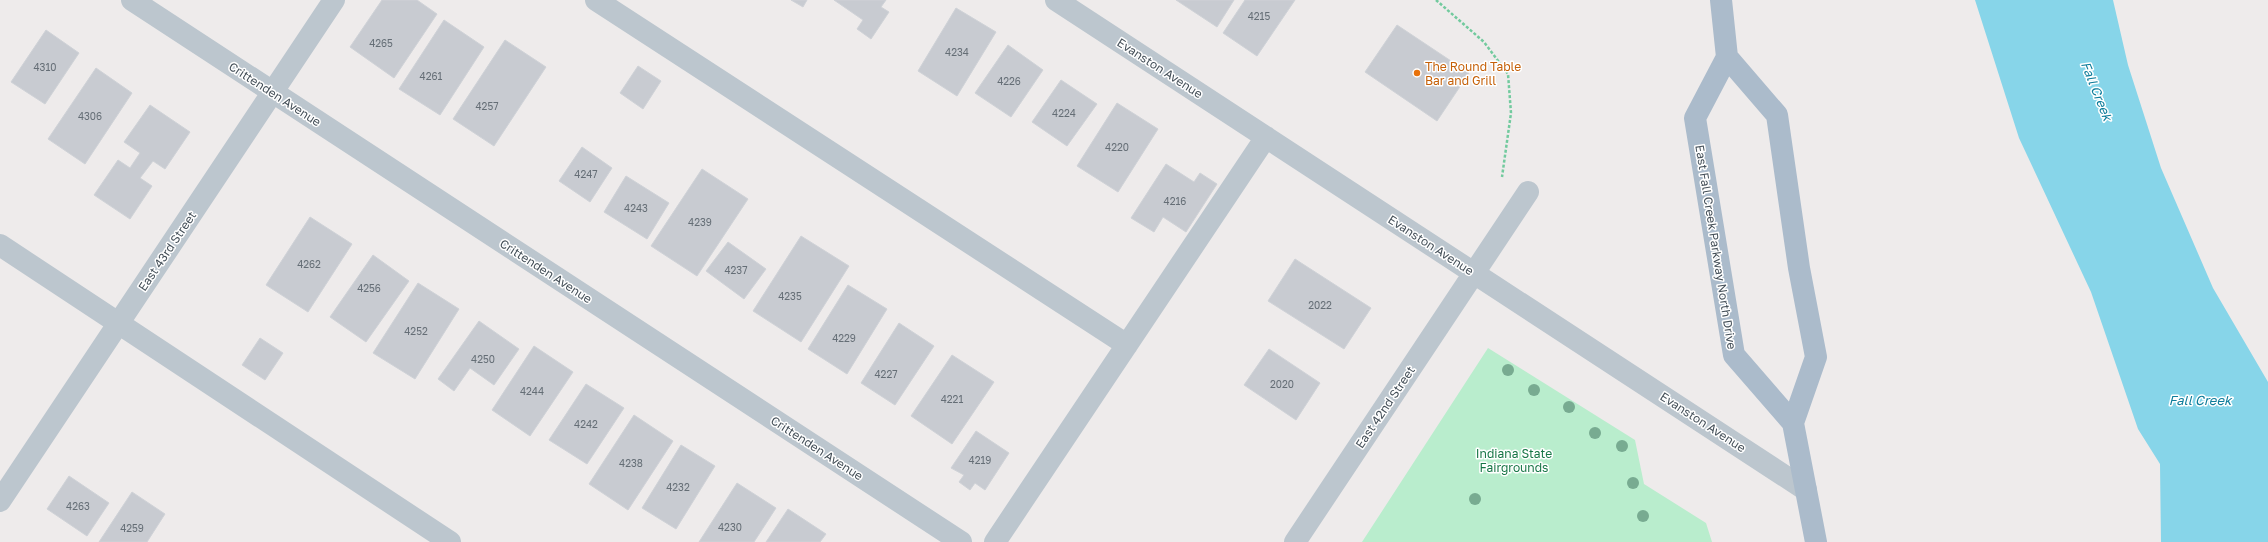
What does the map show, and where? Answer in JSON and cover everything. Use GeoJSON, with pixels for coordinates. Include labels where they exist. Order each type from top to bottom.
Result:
{"type":"FeatureCollection","features":[{"type":"Feature","properties":{"kind":"main road"},"geometry":{"type":"LineString","coordinates":[[1721,0],[1727,56],[1777,115],[1799,268],[1816,357],[1793,424]]}},
{"type":"Feature","properties":{"kind":"main road","name":"East Fall Creek Parkway North Drive"},"geometry":{"type":"LineString","coordinates":[[1727,56],[1695,118],[1734,355],[1793,424],[1816,542]]}},
{"type":"Feature","properties":{"kind":"street","name":"Crittenden Avenue"},"geometry":{"type":"LineString","coordinates":[[132,0],[961,542]]}},
{"type":"Feature","properties":{"kind":"street","name":"East 43rd Street"},"geometry":{"type":"LineString","coordinates":[[0,501],[334,0]]}},
{"type":"Feature","properties":{"kind":"street"},"geometry":{"type":"LineString","coordinates":[[596,0],[1127,345]]}},
{"type":"Feature","properties":{"kind":"street","name":"Evanston Avenue"},"geometry":{"type":"LineString","coordinates":[[1056,0],[1806,490]]}},
{"type":"Feature","properties":{"kind":"street"},"geometry":{"type":"LineString","coordinates":[[995,542],[1266,137]]}},
{"type":"Feature","properties":{"kind":"street","name":"East 42nd Street"},"geometry":{"type":"LineString","coordinates":[[1295,542],[1528,192]]}},
{"type":"Feature","properties":{"kind":"street"},"geometry":{"type":"LineString","coordinates":[[0,245],[450,542]]}},
{"type":"Feature","properties":{"kind":"path"},"geometry":{"type":"LineString","coordinates":[[1436,0],[1484,42],[1508,74],[1511,113],[1502,178]]}},
{"type":"Feature","properties":{"kind":"green space","name":"Indiana State Fairgrounds"},"geometry":{"type":"Polygon","coordinates":[[[1488,348],[1635,440],[1644,484],[1706,523],[1712,542],[1362,542],[1488,348]]]}},
{"type":"Feature","properties":{"kind":"water","name":"Fall Creek"},"geometry":{"type":"Polygon","coordinates":[[[1975,0],[2113,0],[2128,65],[2161,168],[2213,288],[2268,382],[2268,542],[2161,542],[2160,464],[2138,429],[2091,292],[2019,138],[1975,0]]]}},
{"type":"Feature","properties":{"kind":"building"},"geometry":{"type":"Polygon","coordinates":[[[382,0],[417,0],[437,14],[394,78],[350,47],[382,0]]]}},
{"type":"Feature","properties":{"kind":"building"},"geometry":{"type":"Polygon","coordinates":[[[791,0],[807,0],[803,7],[791,0]]]}},
{"type":"Feature","properties":{"kind":"building"},"geometry":{"type":"Polygon","coordinates":[[[834,0],[886,0],[881,7],[889,12],[871,39],[857,29],[863,20],[834,0]]]}},
{"type":"Feature","properties":{"kind":"building"},"geometry":{"type":"Polygon","coordinates":[[[1176,0],[1234,0],[1217,27],[1176,0]]]}},
{"type":"Feature","properties":{"kind":"building"},"geometry":{"type":"Polygon","coordinates":[[[1245,0],[1295,0],[1257,56],[1223,33],[1245,0]]]}},
{"type":"Feature","properties":{"kind":"building"},"geometry":{"type":"Polygon","coordinates":[[[956,8],[996,32],[957,96],[918,71],[956,8]]]}},
{"type":"Feature","properties":{"kind":"building"},"geometry":{"type":"Polygon","coordinates":[[[444,20],[484,47],[440,115],[399,89],[444,20]]]}},
{"type":"Feature","properties":{"kind":"building","name":"The Round Table Bar and Grill"},"geometry":{"type":"Polygon","coordinates":[[[1397,25],[1469,73],[1437,121],[1365,72],[1397,25]]]}},
{"type":"Feature","properties":{"kind":"building"},"geometry":{"type":"Polygon","coordinates":[[[46,30],[79,53],[45,104],[11,82],[46,30]]]}},
{"type":"Feature","properties":{"kind":"building"},"geometry":{"type":"Polygon","coordinates":[[[505,40],[546,67],[494,146],[453,119],[505,40]]]}},
{"type":"Feature","properties":{"kind":"building"},"geometry":{"type":"Polygon","coordinates":[[[1008,45],[1043,70],[1011,117],[975,93],[1008,45]]]}},
{"type":"Feature","properties":{"kind":"building"},"geometry":{"type":"Polygon","coordinates":[[[638,66],[661,81],[643,109],[620,93],[638,66]]]}},
{"type":"Feature","properties":{"kind":"building"},"geometry":{"type":"Polygon","coordinates":[[[96,68],[132,93],[85,164],[48,139],[96,68]]]}},
{"type":"Feature","properties":{"kind":"building"},"geometry":{"type":"Polygon","coordinates":[[[1061,80],[1097,104],[1067,146],[1032,122],[1061,80]]]}},
{"type":"Feature","properties":{"kind":"building"},"geometry":{"type":"Polygon","coordinates":[[[1117,103],[1158,129],[1118,192],[1077,166],[1117,103]]]}},
{"type":"Feature","properties":{"kind":"building"},"geometry":{"type":"Polygon","coordinates":[[[150,105],[190,132],[165,169],[153,161],[140,178],[152,186],[130,219],[94,195],[118,160],[130,168],[140,153],[124,142],[150,105]]]}},
{"type":"Feature","properties":{"kind":"building"},"geometry":{"type":"Polygon","coordinates":[[[582,147],[612,168],[590,202],[559,181],[582,147]]]}},
{"type":"Feature","properties":{"kind":"building"},"geometry":{"type":"Polygon","coordinates":[[[1166,164],[1194,182],[1200,173],[1217,184],[1186,232],[1163,217],[1154,232],[1131,218],[1166,164]]]}},
{"type":"Feature","properties":{"kind":"building"},"geometry":{"type":"Polygon","coordinates":[[[702,169],[748,199],[697,276],[651,246],[702,169]]]}},
{"type":"Feature","properties":{"kind":"building"},"geometry":{"type":"Polygon","coordinates":[[[626,176],[669,203],[647,239],[604,212],[626,176]]]}},
{"type":"Feature","properties":{"kind":"building"},"geometry":{"type":"Polygon","coordinates":[[[310,217],[352,244],[308,312],[266,285],[310,217]]]}},
{"type":"Feature","properties":{"kind":"building"},"geometry":{"type":"Polygon","coordinates":[[[801,236],[849,266],[801,342],[753,311],[801,236]]]}},
{"type":"Feature","properties":{"kind":"building"},"geometry":{"type":"Polygon","coordinates":[[[728,242],[766,269],[744,299],[706,271],[728,242]]]}},
{"type":"Feature","properties":{"kind":"building"},"geometry":{"type":"Polygon","coordinates":[[[373,255],[409,281],[366,342],[330,317],[373,255]]]}},
{"type":"Feature","properties":{"kind":"building"},"geometry":{"type":"Polygon","coordinates":[[[1295,259],[1371,308],[1344,349],[1268,301],[1295,259]]]}},
{"type":"Feature","properties":{"kind":"building"},"geometry":{"type":"Polygon","coordinates":[[[418,283],[459,309],[415,379],[373,353],[418,283]]]}},
{"type":"Feature","properties":{"kind":"building"},"geometry":{"type":"Polygon","coordinates":[[[848,285],[887,309],[847,374],[808,349],[848,285]]]}},
{"type":"Feature","properties":{"kind":"building"},"geometry":{"type":"Polygon","coordinates":[[[479,321],[519,349],[494,385],[470,368],[454,391],[438,379],[479,321]]]}},
{"type":"Feature","properties":{"kind":"building"},"geometry":{"type":"Polygon","coordinates":[[[899,323],[934,346],[895,405],[861,383],[899,323]]]}},
{"type":"Feature","properties":{"kind":"building"},"geometry":{"type":"Polygon","coordinates":[[[260,338],[283,353],[265,380],[242,365],[260,338]]]}},
{"type":"Feature","properties":{"kind":"building"},"geometry":{"type":"Polygon","coordinates":[[[534,346],[573,372],[530,436],[492,410],[534,346]]]}},
{"type":"Feature","properties":{"kind":"building"},"geometry":{"type":"Polygon","coordinates":[[[1269,349],[1320,383],[1296,420],[1244,385],[1269,349]]]}},
{"type":"Feature","properties":{"kind":"building"},"geometry":{"type":"Polygon","coordinates":[[[952,355],[994,382],[952,444],[911,416],[952,355]]]}},
{"type":"Feature","properties":{"kind":"building"},"geometry":{"type":"Polygon","coordinates":[[[586,384],[624,408],[587,464],[549,440],[586,384]]]}},
{"type":"Feature","properties":{"kind":"building"},"geometry":{"type":"Polygon","coordinates":[[[634,415],[673,441],[628,510],[589,484],[634,415]]]}},
{"type":"Feature","properties":{"kind":"building"},"geometry":{"type":"Polygon","coordinates":[[[976,431],[1009,453],[985,490],[975,483],[970,490],[959,482],[964,475],[951,468],[976,431]]]}},
{"type":"Feature","properties":{"kind":"building"},"geometry":{"type":"Polygon","coordinates":[[[681,445],[715,466],[676,529],[642,508],[681,445]]]}},
{"type":"Feature","properties":{"kind":"building"},"geometry":{"type":"Polygon","coordinates":[[[69,476],[109,503],[87,536],[47,509],[69,476]]]}},
{"type":"Feature","properties":{"kind":"building"},"geometry":{"type":"Polygon","coordinates":[[[737,483],[776,508],[754,542],[699,542],[737,483]]]}},
{"type":"Feature","properties":{"kind":"building"},"geometry":{"type":"Polygon","coordinates":[[[132,492],[165,514],[147,542],[99,542],[132,492]]]}},
{"type":"Feature","properties":{"kind":"building"},"geometry":{"type":"Polygon","coordinates":[[[788,509],[826,534],[820,542],[766,542],[788,509]]]}},
{"type":"Feature","properties":{"kind":"place","name":"The Round Table Bar and Grill"},"geometry":{"type":"Point","coordinates":[1417,73]}}]}
